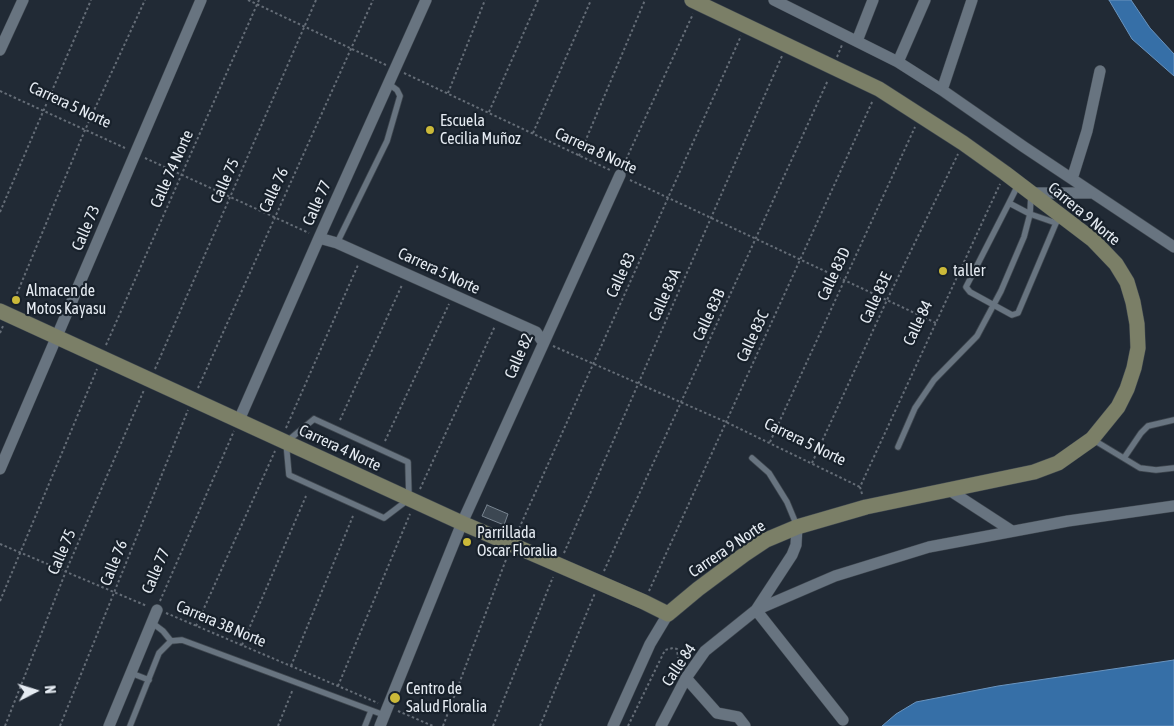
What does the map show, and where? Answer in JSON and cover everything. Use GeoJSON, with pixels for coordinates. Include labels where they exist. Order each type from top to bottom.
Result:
{"type":"FeatureCollection","features":[{"type":"Feature","properties":{"kind":"street"},"geometry":{"type":"LineString","coordinates":[[0,50],[23,0]]}},
{"type":"Feature","properties":{"kind":"street","name":"Calle 73"},"geometry":{"type":"LineString","coordinates":[[0,469],[201,0]]}},
{"type":"Feature","properties":{"kind":"street","name":"Calle 77"},"geometry":{"type":"LineString","coordinates":[[237,425],[426,0]]}},
{"type":"Feature","properties":{"kind":"street","name":"Carrera 9 Norte"},"geometry":{"type":"LineString","coordinates":[[774,0],[898,62],[1174,247]]}},
{"type":"Feature","properties":{"kind":"street"},"geometry":{"type":"LineString","coordinates":[[852,38],[873,0]]}},
{"type":"Feature","properties":{"kind":"street"},"geometry":{"type":"LineString","coordinates":[[898,62],[925,0]]}},
{"type":"Feature","properties":{"kind":"street"},"geometry":{"type":"LineString","coordinates":[[942,90],[972,0]]}},
{"type":"Feature","properties":{"kind":"street","name":"Carrera 9 Norte"},"geometry":{"type":"LineString","coordinates":[[668,614],[745,554],[766,540],[797,527],[866,507],[1034,472],[1058,462],[1092,440],[1118,407],[1127,389],[1138,348],[1138,324],[1127,282],[1116,264],[1093,240],[1059,220],[1031,193],[963,143],[878,89],[700,1]]}},
{"type":"Feature","properties":{"kind":"street"},"geometry":{"type":"LineString","coordinates":[[1072,179],[1086,131],[1100,71]]}},
{"type":"Feature","properties":{"kind":"street","name":"Calle 82"},"geometry":{"type":"LineString","coordinates":[[384,716],[462,523],[620,175]]}},
{"type":"Feature","properties":{"kind":"street"},"geometry":{"type":"LineString","coordinates":[[1031,193],[1092,192]]}},
{"type":"Feature","properties":{"kind":"street","name":"Carrera 5 Norte"},"geometry":{"type":"LineString","coordinates":[[319,238],[363,254],[536,332],[543,342]]}},
{"type":"Feature","properties":{"kind":"street","name":"Carrera 4 Norte"},"geometry":{"type":"LineString","coordinates":[[5,313],[57,336],[237,425],[282,440],[413,501],[668,614]]}},
{"type":"Feature","properties":{"kind":"street"},"geometry":{"type":"LineString","coordinates":[[949,490],[1012,532]]}},
{"type":"Feature","properties":{"kind":"street"},"geometry":{"type":"LineString","coordinates":[[756,610],[835,576],[929,546],[1068,521],[1174,506]]}},
{"type":"Feature","properties":{"kind":"street"},"geometry":{"type":"LineString","coordinates":[[756,610],[792,555],[796,545],[797,527]]}},
{"type":"Feature","properties":{"kind":"street","name":"Calle 77"},"geometry":{"type":"LineString","coordinates":[[109,726],[157,610]]}},
{"type":"Feature","properties":{"kind":"street"},"geometry":{"type":"LineString","coordinates":[[756,610],[843,720]]}},
{"type":"Feature","properties":{"kind":"street","name":"Calle 84"},"geometry":{"type":"LineString","coordinates":[[661,726],[686,678],[706,651],[756,610]]}},
{"type":"Feature","properties":{"kind":"street","name":"Calle 84"},"geometry":{"type":"LineString","coordinates":[[613,726],[650,644],[668,614]]}},
{"type":"Feature","properties":{"kind":"street"},"geometry":{"type":"LineString","coordinates":[[686,678],[717,713],[738,717],[745,726]]}},
{"type":"Feature","properties":{"kind":"lane"},"geometry":{"type":"LineString","coordinates":[[337,243],[387,141],[400,96],[397,90],[389,84]]}},
{"type":"Feature","properties":{"kind":"lane"},"geometry":{"type":"LineString","coordinates":[[1009,203],[1030,214],[1059,220],[1018,313],[1012,315],[993,306],[970,292],[966,287],[1018,184]]}},
{"type":"Feature","properties":{"kind":"lane"},"geometry":{"type":"LineString","coordinates":[[898,447],[915,408],[929,387],[977,336],[1001,291],[1024,237],[1030,214],[1031,193]]}},
{"type":"Feature","properties":{"kind":"lane"},"geometry":{"type":"LineString","coordinates":[[314,419],[408,462],[413,501],[384,518],[289,475],[282,440],[314,419]]}},
{"type":"Feature","properties":{"kind":"lane"},"geometry":{"type":"LineString","coordinates":[[1124,458],[1141,432],[1148,426],[1174,420]]}},
{"type":"Feature","properties":{"kind":"lane"},"geometry":{"type":"LineString","coordinates":[[1092,440],[1140,468],[1156,470],[1174,468]]}},
{"type":"Feature","properties":{"kind":"lane"},"geometry":{"type":"LineString","coordinates":[[752,458],[769,473],[787,502],[797,527]]}},
{"type":"Feature","properties":{"kind":"lane"},"geometry":{"type":"LineString","coordinates":[[152,622],[163,630],[171,641]]}},
{"type":"Feature","properties":{"kind":"lane"},"geometry":{"type":"LineString","coordinates":[[130,726],[159,653],[171,641],[182,640],[384,716]]}},
{"type":"Feature","properties":{"kind":"lane"},"geometry":{"type":"LineString","coordinates":[[131,673],[149,680]]}},
{"type":"Feature","properties":{"kind":"lane"},"geometry":{"type":"LineString","coordinates":[[365,726],[372,711]]}},
{"type":"Feature","properties":{"kind":"path"},"geometry":{"type":"LineString","coordinates":[[0,212],[91,0]]}},
{"type":"Feature","properties":{"kind":"path"},"geometry":{"type":"LineString","coordinates":[[0,333],[5,313],[85,130],[145,0]]}},
{"type":"Feature","properties":{"kind":"path","name":"Carrera 8 Norte"},"geometry":{"type":"LineString","coordinates":[[248,0],[936,323]]}},
{"type":"Feature","properties":{"kind":"path","name":"Calle 74 Norte"},"geometry":{"type":"LineString","coordinates":[[105,348],[259,0]]}},
{"type":"Feature","properties":{"kind":"path","name":"Calle 75"},"geometry":{"type":"LineString","coordinates":[[154,370],[316,0]]}},
{"type":"Feature","properties":{"kind":"path","name":"Calle 76"},"geometry":{"type":"LineString","coordinates":[[197,390],[372,0]]}},
{"type":"Feature","properties":{"kind":"path"},"geometry":{"type":"LineString","coordinates":[[448,94],[485,0]]}},
{"type":"Feature","properties":{"kind":"path"},"geometry":{"type":"LineString","coordinates":[[489,113],[538,0]]}},
{"type":"Feature","properties":{"kind":"path"},"geometry":{"type":"LineString","coordinates":[[533,134],[591,0]]}},
{"type":"Feature","properties":{"kind":"path"},"geometry":{"type":"LineString","coordinates":[[580,156],[645,0]]}},
{"type":"Feature","properties":{"kind":"path"},"geometry":{"type":"LineString","coordinates":[[620,175],[700,1]]}},
{"type":"Feature","properties":{"kind":"path","name":"Calle 83"},"geometry":{"type":"LineString","coordinates":[[516,534],[746,25]]}},
{"type":"Feature","properties":{"kind":"path","name":"Calle 83B"},"geometry":{"type":"LineString","coordinates":[[604,572],[834,66],[852,38]]}},
{"type":"Feature","properties":{"kind":"path","name":"Calle 83A"},"geometry":{"type":"LineString","coordinates":[[563,555],[787,44]]}},
{"type":"Feature","properties":{"kind":"path","name":"Calle 83C"},"geometry":{"type":"LineString","coordinates":[[648,592],[878,89]]}},
{"type":"Feature","properties":{"kind":"path","name":"Carrera 5 Norte"},"geometry":{"type":"LineString","coordinates":[[0,91],[319,238]]}},
{"type":"Feature","properties":{"kind":"path","name":"Calle 83D"},"geometry":{"type":"LineString","coordinates":[[770,442],[920,116]]}},
{"type":"Feature","properties":{"kind":"path","name":"Calle 83E"},"geometry":{"type":"LineString","coordinates":[[812,463],[887,300],[963,143]]}},
{"type":"Feature","properties":{"kind":"path","name":"Calle 84"},"geometry":{"type":"LineString","coordinates":[[860,487],[1005,173]]}},
{"type":"Feature","properties":{"kind":"path"},"geometry":{"type":"LineString","coordinates":[[196,626],[282,440],[363,254]]}},
{"type":"Feature","properties":{"kind":"path"},"geometry":{"type":"LineString","coordinates":[[340,420],[407,274]]}},
{"type":"Feature","properties":{"kind":"path"},"geometry":{"type":"LineString","coordinates":[[386,441],[453,295]]}},
{"type":"Feature","properties":{"kind":"path"},"geometry":{"type":"LineString","coordinates":[[338,686],[413,501],[500,316]]}},
{"type":"Feature","properties":{"kind":"path","name":"Carrera 5 Norte"},"geometry":{"type":"LineString","coordinates":[[543,342],[638,382],[770,442],[860,487]]}},
{"type":"Feature","properties":{"kind":"path"},"geometry":{"type":"LineString","coordinates":[[0,601],[98,367]]}},
{"type":"Feature","properties":{"kind":"path","name":"Calle 75"},"geometry":{"type":"LineString","coordinates":[[5,726],[66,571],[145,388]]}},
{"type":"Feature","properties":{"kind":"path","name":"Calle 76"},"geometry":{"type":"LineString","coordinates":[[60,726],[189,408]]}},
{"type":"Feature","properties":{"kind":"path","name":"Calle 77"},"geometry":{"type":"LineString","coordinates":[[157,610],[237,425]]}},
{"type":"Feature","properties":{"kind":"path"},"geometry":{"type":"LineString","coordinates":[[241,645],[306,496]]}},
{"type":"Feature","properties":{"kind":"path"},"geometry":{"type":"LineString","coordinates":[[291,666],[352,516]]}},
{"type":"Feature","properties":{"kind":"path","name":"Carrera 3B Norte"},"geometry":{"type":"LineString","coordinates":[[0,544],[338,686],[384,716],[433,726]]}},
{"type":"Feature","properties":{"kind":"path"},"geometry":{"type":"LineString","coordinates":[[443,726],[508,555]]}},
{"type":"Feature","properties":{"kind":"path"},"geometry":{"type":"LineString","coordinates":[[493,726],[554,575]]}},
{"type":"Feature","properties":{"kind":"path"},"geometry":{"type":"LineString","coordinates":[[540,726],[595,593]]}},
{"type":"Feature","properties":{"kind":"path"},"geometry":{"type":"LineString","coordinates":[[628,726],[666,650],[673,648],[677,650],[679,670],[686,678]]}},
{"type":"Feature","properties":{"kind":"path"},"geometry":{"type":"LineString","coordinates":[[278,726],[301,670]]}},
{"type":"Feature","properties":{"kind":"water"},"geometry":{"type":"Polygon","coordinates":[[[1109,0],[1131,0],[1150,28],[1174,54],[1174,76],[1132,39],[1109,0]]]}},
{"type":"Feature","properties":{"kind":"water"},"geometry":{"type":"Polygon","coordinates":[[[1174,660],[1174,726],[882,726],[896,714],[916,702],[998,686],[1174,660]]]}},
{"type":"Feature","properties":{"kind":"building"},"geometry":{"type":"Polygon","coordinates":[[[487,505],[508,514],[504,525],[482,516],[487,505]]]}},
{"type":"Feature","properties":{"kind":"place","name":"Escuela Cecilia Muñoz"},"geometry":{"type":"Point","coordinates":[430,130]}},
{"type":"Feature","properties":{"kind":"place","name":"taller"},"geometry":{"type":"Point","coordinates":[943,271]}},
{"type":"Feature","properties":{"kind":"place","name":"Almacen de Motos Kayasu"},"geometry":{"type":"Point","coordinates":[16,300]}},
{"type":"Feature","properties":{"kind":"place","name":"Parrillada Oscar Floralia"},"geometry":{"type":"Point","coordinates":[467,542]}},
{"type":"Feature","properties":{"kind":"place","name":"Centro de Salud Floralia"},"geometry":{"type":"Point","coordinates":[395,698]}}]}
